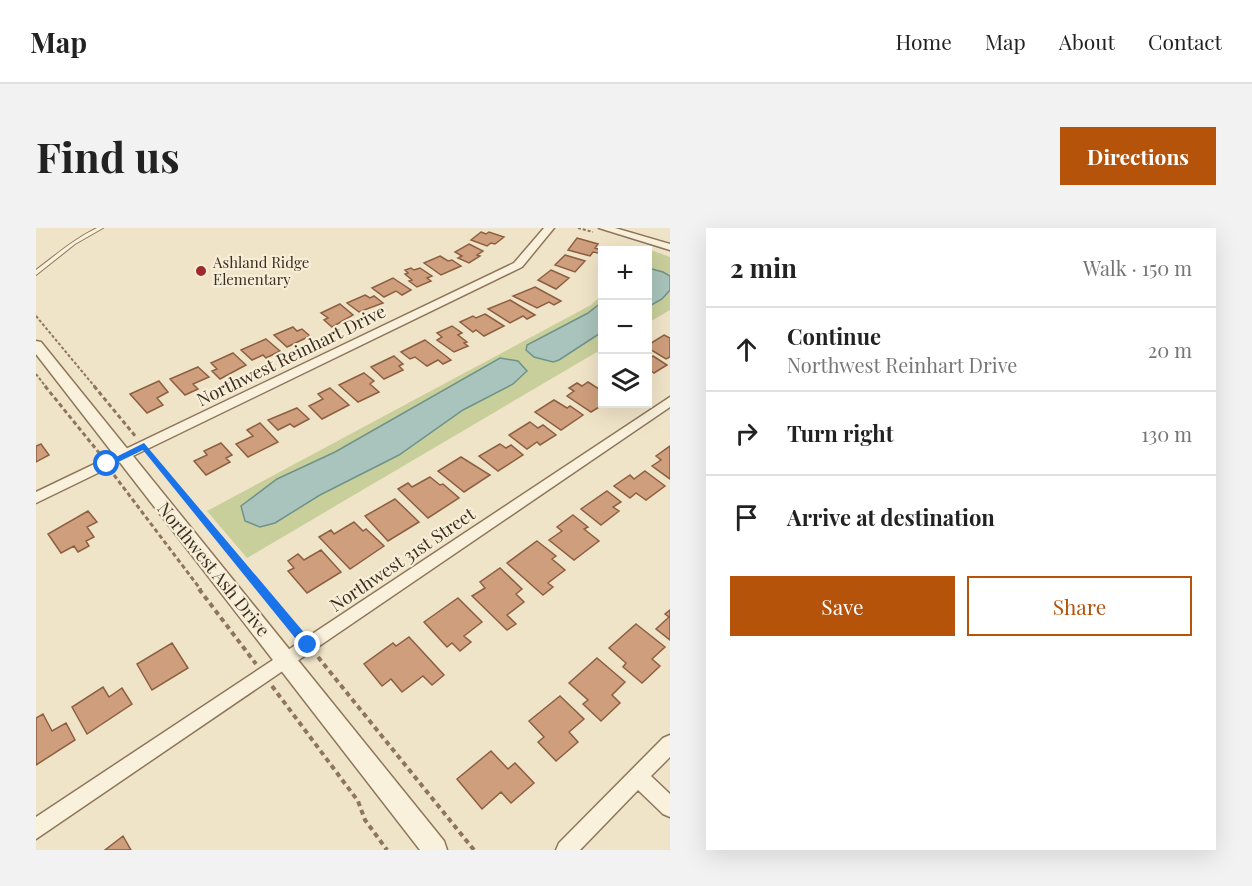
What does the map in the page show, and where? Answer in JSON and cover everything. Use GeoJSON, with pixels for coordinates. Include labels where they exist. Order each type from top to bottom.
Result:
{"type":"FeatureCollection","features":[{"type":"Feature","properties":{"kind":"street","name":"Northwest Reinhart Drive"},"geometry":{"type":"LineString","coordinates":[[36,498],[518,266],[549,228]]}},
{"type":"Feature","properties":{"kind":"street"},"geometry":{"type":"LineString","coordinates":[[604,228],[670,247]]}},
{"type":"Feature","properties":{"kind":"street","name":"Northwest Ash Drive"},"geometry":{"type":"LineString","coordinates":[[36,345],[116,460],[286,660],[435,850]]}},
{"type":"Feature","properties":{"kind":"street","name":"Northwest 31st Street"},"geometry":{"type":"LineString","coordinates":[[36,829],[670,401]]}},
{"type":"Feature","properties":{"kind":"street"},"geometry":{"type":"LineString","coordinates":[[566,850],[670,744]]}},
{"type":"Feature","properties":{"kind":"street"},"geometry":{"type":"LineString","coordinates":[[638,777],[670,807]]}},
{"type":"Feature","properties":{"kind":"lane"},"geometry":{"type":"LineString","coordinates":[[81,228],[89,233]]}},
{"type":"Feature","properties":{"kind":"lane"},"geometry":{"type":"LineString","coordinates":[[36,273],[54,256],[89,233],[101,228]]}},
{"type":"Feature","properties":{"kind":"path"},"geometry":{"type":"LineString","coordinates":[[36,316],[474,850]]}},
{"type":"Feature","properties":{"kind":"path"},"geometry":{"type":"LineString","coordinates":[[36,374],[116,460],[264,675],[358,801],[365,820],[387,850]]}},
{"type":"Feature","properties":{"kind":"green space"},"geometry":{"type":"Polygon","coordinates":[[[652,251],[670,257],[670,310],[652,321],[652,251]]]}},
{"type":"Feature","properties":{"kind":"green space"},"geometry":{"type":"Polygon","coordinates":[[[598,299],[598,351],[247,558],[207,511],[591,305],[598,299]]]}},
{"type":"Feature","properties":{"kind":"water"},"geometry":{"type":"Polygon","coordinates":[[[652,269],[670,276],[670,290],[662,299],[652,305],[652,269]]]}},
{"type":"Feature","properties":{"kind":"water"},"geometry":{"type":"Polygon","coordinates":[[[598,305],[598,335],[559,360],[553,362],[534,357],[526,350],[527,345],[588,313],[598,305]]]}},
{"type":"Feature","properties":{"kind":"water"},"geometry":{"type":"Polygon","coordinates":[[[500,358],[518,361],[527,371],[513,384],[463,410],[399,455],[320,495],[275,523],[260,527],[245,521],[241,506],[277,479],[335,452],[500,358]]]}},
{"type":"Feature","properties":{"kind":"building"},"geometry":{"type":"Polygon","coordinates":[[[481,232],[504,237],[495,244],[491,243],[487,246],[471,240],[481,232]]]}},
{"type":"Feature","properties":{"kind":"building"},"geometry":{"type":"Polygon","coordinates":[[[577,238],[598,244],[595,248],[598,249],[598,253],[593,252],[590,256],[568,250],[577,238]]]}},
{"type":"Feature","properties":{"kind":"building"},"geometry":{"type":"Polygon","coordinates":[[[469,244],[483,251],[477,255],[480,256],[469,263],[458,258],[462,256],[455,252],[469,244]]]}},
{"type":"Feature","properties":{"kind":"building"},"geometry":{"type":"Polygon","coordinates":[[[565,255],[585,261],[575,272],[555,265],[565,255]]]}},
{"type":"Feature","properties":{"kind":"building"},"geometry":{"type":"Polygon","coordinates":[[[440,256],[461,266],[441,275],[424,263],[440,256]]]}},
{"type":"Feature","properties":{"kind":"building"},"geometry":{"type":"Polygon","coordinates":[[[411,268],[414,270],[420,268],[432,276],[427,278],[431,281],[417,287],[409,281],[412,280],[405,274],[408,273],[405,270],[411,268]]]}},
{"type":"Feature","properties":{"kind":"building"},"geometry":{"type":"Polygon","coordinates":[[[551,270],[569,278],[556,289],[538,280],[551,270]]]}},
{"type":"Feature","properties":{"kind":"building"},"geometry":{"type":"Polygon","coordinates":[[[393,278],[411,290],[402,295],[396,291],[384,297],[372,288],[393,278]]]}},
{"type":"Feature","properties":{"kind":"building"},"geometry":{"type":"Polygon","coordinates":[[[535,287],[561,301],[554,305],[549,302],[537,308],[513,296],[535,287]]]}},
{"type":"Feature","properties":{"kind":"building"},"geometry":{"type":"Polygon","coordinates":[[[365,295],[370,298],[374,296],[383,303],[359,312],[347,303],[365,295]]]}},
{"type":"Feature","properties":{"kind":"building"},"geometry":{"type":"Polygon","coordinates":[[[510,300],[535,315],[527,319],[523,316],[510,323],[488,309],[510,300]]]}},
{"type":"Feature","properties":{"kind":"building"},"geometry":{"type":"Polygon","coordinates":[[[340,304],[353,315],[332,327],[324,320],[328,318],[321,313],[340,304]]]}},
{"type":"Feature","properties":{"kind":"building"},"geometry":{"type":"Polygon","coordinates":[[[485,314],[504,326],[484,336],[476,330],[473,332],[460,322],[473,316],[476,318],[485,314]]]}},
{"type":"Feature","properties":{"kind":"building"},"geometry":{"type":"Polygon","coordinates":[[[452,326],[462,333],[458,335],[467,342],[464,343],[468,346],[454,352],[437,340],[442,337],[437,333],[452,326]]]}},
{"type":"Feature","properties":{"kind":"building"},"geometry":{"type":"Polygon","coordinates":[[[293,327],[297,331],[302,329],[310,336],[287,347],[274,335],[293,327]]]}},
{"type":"Feature","properties":{"kind":"building"},"geometry":{"type":"Polygon","coordinates":[[[664,335],[670,338],[670,357],[666,359],[652,350],[652,342],[664,335]]]}},
{"type":"Feature","properties":{"kind":"building"},"geometry":{"type":"Polygon","coordinates":[[[266,339],[280,351],[266,358],[263,355],[252,360],[241,350],[266,339]]]}},
{"type":"Feature","properties":{"kind":"building"},"geometry":{"type":"Polygon","coordinates":[[[425,340],[451,360],[443,364],[438,360],[427,366],[415,357],[410,359],[401,352],[425,340]]]}},
{"type":"Feature","properties":{"kind":"building"},"geometry":{"type":"Polygon","coordinates":[[[233,353],[246,365],[220,379],[212,371],[217,369],[211,363],[233,353]]]}},
{"type":"Feature","properties":{"kind":"building"},"geometry":{"type":"Polygon","coordinates":[[[394,356],[403,364],[399,366],[403,370],[384,379],[371,367],[394,356]]]}},
{"type":"Feature","properties":{"kind":"building"},"geometry":{"type":"Polygon","coordinates":[[[652,356],[667,365],[654,373],[652,372],[652,356]]]}},
{"type":"Feature","properties":{"kind":"building"},"geometry":{"type":"Polygon","coordinates":[[[198,367],[209,377],[193,384],[198,389],[185,395],[170,379],[198,367]]]}},
{"type":"Feature","properties":{"kind":"building"},"geometry":{"type":"Polygon","coordinates":[[[364,373],[374,381],[370,384],[379,392],[358,402],[339,385],[364,373]]]}},
{"type":"Feature","properties":{"kind":"building"},"geometry":{"type":"Polygon","coordinates":[[[159,381],[168,392],[157,398],[163,405],[147,413],[130,394],[159,381]]]}},
{"type":"Feature","properties":{"kind":"building"},"geometry":{"type":"Polygon","coordinates":[[[588,382],[598,388],[598,408],[591,412],[567,396],[574,391],[569,388],[577,383],[582,386],[588,382]]]}},
{"type":"Feature","properties":{"kind":"building"},"geometry":{"type":"Polygon","coordinates":[[[330,388],[349,405],[322,419],[309,406],[323,399],[318,394],[330,388]]]}},
{"type":"Feature","properties":{"kind":"building"},"geometry":{"type":"Polygon","coordinates":[[[554,400],[567,408],[570,406],[583,415],[561,430],[535,412],[554,400]]]}},
{"type":"Feature","properties":{"kind":"building"},"geometry":{"type":"Polygon","coordinates":[[[297,408],[309,419],[294,427],[290,424],[278,430],[268,420],[297,408]]]}},
{"type":"Feature","properties":{"kind":"building"},"geometry":{"type":"Polygon","coordinates":[[[530,422],[538,428],[543,425],[556,435],[540,445],[537,442],[527,449],[509,435],[530,422]]]}},
{"type":"Feature","properties":{"kind":"building"},"geometry":{"type":"Polygon","coordinates":[[[260,423],[278,442],[248,457],[236,444],[253,436],[247,430],[260,423]]]}},
{"type":"Feature","properties":{"kind":"building"},"geometry":{"type":"Polygon","coordinates":[[[221,443],[232,455],[226,458],[230,462],[206,475],[194,461],[207,455],[204,451],[221,443]]]}},
{"type":"Feature","properties":{"kind":"building"},"geometry":{"type":"Polygon","coordinates":[[[41,444],[49,455],[36,462],[36,446],[41,444]]]}},
{"type":"Feature","properties":{"kind":"building"},"geometry":{"type":"Polygon","coordinates":[[[500,444],[506,448],[511,445],[523,455],[498,471],[479,456],[500,444]]]}},
{"type":"Feature","properties":{"kind":"building"},"geometry":{"type":"Polygon","coordinates":[[[670,446],[670,479],[652,466],[661,460],[656,456],[670,446]]]}},
{"type":"Feature","properties":{"kind":"building"},"geometry":{"type":"Polygon","coordinates":[[[461,457],[490,475],[464,492],[438,471],[461,457]]]}},
{"type":"Feature","properties":{"kind":"building"},"geometry":{"type":"Polygon","coordinates":[[[645,471],[665,486],[646,500],[636,493],[630,498],[614,486],[630,475],[634,479],[645,471]]]}},
{"type":"Feature","properties":{"kind":"building"},"geometry":{"type":"Polygon","coordinates":[[[430,477],[440,485],[443,484],[459,498],[428,518],[398,489],[408,483],[412,487],[430,477]]]}},
{"type":"Feature","properties":{"kind":"building"},"geometry":{"type":"Polygon","coordinates":[[[607,491],[621,502],[613,507],[619,511],[601,525],[581,509],[607,491]]]}},
{"type":"Feature","properties":{"kind":"building"},"geometry":{"type":"Polygon","coordinates":[[[395,499],[419,522],[388,541],[365,516],[395,499]]]}},
{"type":"Feature","properties":{"kind":"building"},"geometry":{"type":"Polygon","coordinates":[[[88,511],[97,522],[87,527],[94,537],[86,541],[89,546],[78,552],[74,546],[61,553],[48,534],[88,511]]]}},
{"type":"Feature","properties":{"kind":"building"},"geometry":{"type":"Polygon","coordinates":[[[573,515],[588,527],[584,529],[599,541],[574,560],[549,540],[562,531],[557,527],[573,515]]]}},
{"type":"Feature","properties":{"kind":"building"},"geometry":{"type":"Polygon","coordinates":[[[354,522],[363,531],[366,529],[384,546],[350,569],[319,537],[331,530],[334,534],[354,522]]]}},
{"type":"Feature","properties":{"kind":"building"},"geometry":{"type":"Polygon","coordinates":[[[537,541],[556,556],[552,559],[565,570],[548,583],[553,587],[543,595],[507,563],[537,541]]]}},
{"type":"Feature","properties":{"kind":"building"},"geometry":{"type":"Polygon","coordinates":[[[321,550],[341,572],[307,593],[288,571],[294,568],[288,561],[298,554],[304,560],[321,550]]]}},
{"type":"Feature","properties":{"kind":"building"},"geometry":{"type":"Polygon","coordinates":[[[500,568],[522,589],[516,594],[524,602],[507,615],[516,624],[507,630],[472,596],[485,588],[480,582],[500,568]]]}},
{"type":"Feature","properties":{"kind":"building"},"geometry":{"type":"Polygon","coordinates":[[[458,598],[482,622],[464,636],[471,642],[460,651],[452,643],[447,647],[424,622],[458,598]]]}},
{"type":"Feature","properties":{"kind":"building"},"geometry":{"type":"Polygon","coordinates":[[[670,610],[670,640],[656,629],[669,617],[665,614],[670,610]]]}},
{"type":"Feature","properties":{"kind":"building"},"geometry":{"type":"Polygon","coordinates":[[[636,624],[665,647],[652,659],[660,666],[642,683],[623,667],[626,663],[609,648],[636,624]]]}},
{"type":"Feature","properties":{"kind":"building"},"geometry":{"type":"Polygon","coordinates":[[[409,637],[444,675],[432,685],[423,676],[402,692],[391,679],[382,686],[364,664],[393,643],[396,646],[409,637]]]}},
{"type":"Feature","properties":{"kind":"building"},"geometry":{"type":"Polygon","coordinates":[[[172,643],[188,668],[152,690],[137,664],[172,643]]]}},
{"type":"Feature","properties":{"kind":"building"},"geometry":{"type":"Polygon","coordinates":[[[597,658],[625,682],[612,695],[620,703],[601,721],[583,704],[588,700],[569,683],[597,658]]]}},
{"type":"Feature","properties":{"kind":"building"},"geometry":{"type":"Polygon","coordinates":[[[103,687],[109,697],[122,688],[132,704],[87,734],[72,707],[103,687]]]}},
{"type":"Feature","properties":{"kind":"building"},"geometry":{"type":"Polygon","coordinates":[[[560,696],[584,719],[569,732],[578,742],[556,761],[538,742],[544,737],[529,721],[560,696]]]}},
{"type":"Feature","properties":{"kind":"building"},"geometry":{"type":"Polygon","coordinates":[[[43,714],[52,731],[66,723],[75,740],[36,765],[36,718],[43,714]]]}},
{"type":"Feature","properties":{"kind":"building"},"geometry":{"type":"Polygon","coordinates":[[[491,751],[508,769],[515,763],[534,783],[511,803],[501,792],[482,809],[457,779],[491,751]]]}},
{"type":"Feature","properties":{"kind":"building"},"geometry":{"type":"Polygon","coordinates":[[[123,836],[131,850],[105,850],[123,836]]]}},
{"type":"Feature","properties":{"kind":"place","name":"Ashland Ridge Elementary"},"geometry":{"type":"Point","coordinates":[201,271]}},
{"type":"Feature","properties":{"kind":"route"},"geometry":{"type":"LineString","coordinates":[[107,464],[144,446],[308,645]]}}]}
